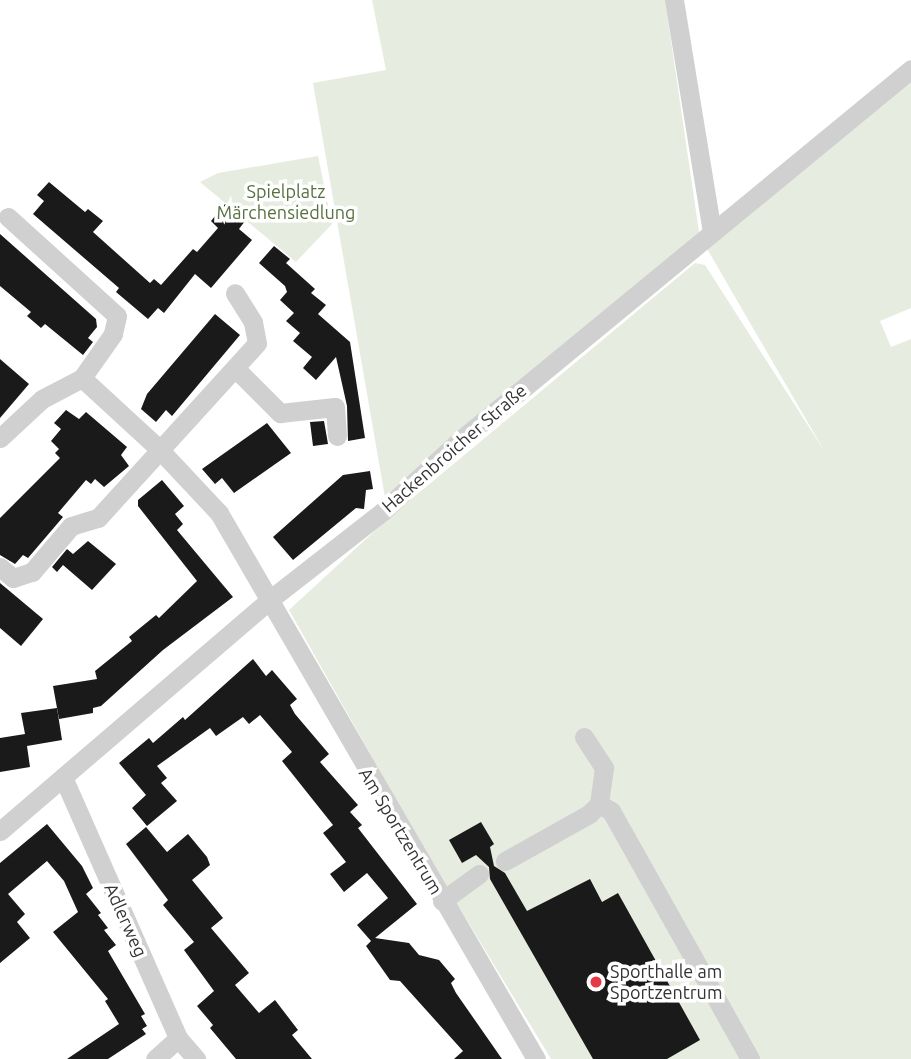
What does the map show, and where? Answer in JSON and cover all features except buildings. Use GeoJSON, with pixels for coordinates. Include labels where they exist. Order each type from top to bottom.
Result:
{"type":"FeatureCollection","features":[{"type":"Feature","properties":{"kind":"street"},"geometry":{"type":"LineString","coordinates":[[674,0],[712,230]]}},
{"type":"Feature","properties":{"kind":"street","name":"Hackenbroicher Straße"},"geometry":{"type":"LineString","coordinates":[[0,831],[268,601],[383,511],[459,440],[911,69]]}},
{"type":"Feature","properties":{"kind":"street"},"geometry":{"type":"LineString","coordinates":[[0,438],[42,399],[82,379],[113,334],[117,316],[8,217]]}},
{"type":"Feature","properties":{"kind":"street"},"geometry":{"type":"LineString","coordinates":[[0,567],[13,578],[32,572],[71,526],[98,518],[158,448],[257,343],[253,323],[235,293]]}},
{"type":"Feature","properties":{"kind":"street"},"geometry":{"type":"LineString","coordinates":[[235,368],[280,413],[335,407],[337,436]]}},
{"type":"Feature","properties":{"kind":"street","name":"Am Sportzentrum"},"geometry":{"type":"LineString","coordinates":[[82,379],[158,448],[219,513],[536,1059]]}},
{"type":"Feature","properties":{"kind":"street"},"geometry":{"type":"LineString","coordinates":[[505,861],[589,814],[599,804],[604,768],[584,737]]}},
{"type":"Feature","properties":{"kind":"street","name":"Adlerweg"},"geometry":{"type":"LineString","coordinates":[[63,777],[178,1038],[196,1059]]}},
{"type":"Feature","properties":{"kind":"street"},"geometry":{"type":"LineString","coordinates":[[599,804],[611,811],[750,1059]]}},
{"type":"Feature","properties":{"kind":"street"},"geometry":{"type":"LineString","coordinates":[[442,901],[479,874]]}},
{"type":"Feature","properties":{"kind":"street"},"geometry":{"type":"LineString","coordinates":[[155,1059],[178,1038]]}},
{"type":"Feature","properties":{"kind":"green space"},"geometry":{"type":"Polygon","coordinates":[[[372,0],[665,0],[699,232],[386,503],[313,83],[386,70],[372,0]]]}},
{"type":"Feature","properties":{"kind":"green space"},"geometry":{"type":"Polygon","coordinates":[[[911,78],[911,308],[880,321],[891,347],[911,339],[911,1059],[551,1059],[425,851],[289,610],[391,516],[695,263],[705,265],[825,452],[706,247],[911,78]]]}},
{"type":"Feature","properties":{"kind":"green space","name":"Spielplatz Märchensiedlung"},"geometry":{"type":"Polygon","coordinates":[[[318,156],[332,224],[296,262],[200,182],[218,173],[318,156]]]}},
{"type":"Feature","properties":{"kind":"place","name":"Sporthalle am Sportzentrum"},"geometry":{"type":"Point","coordinates":[596,982]}}]}
